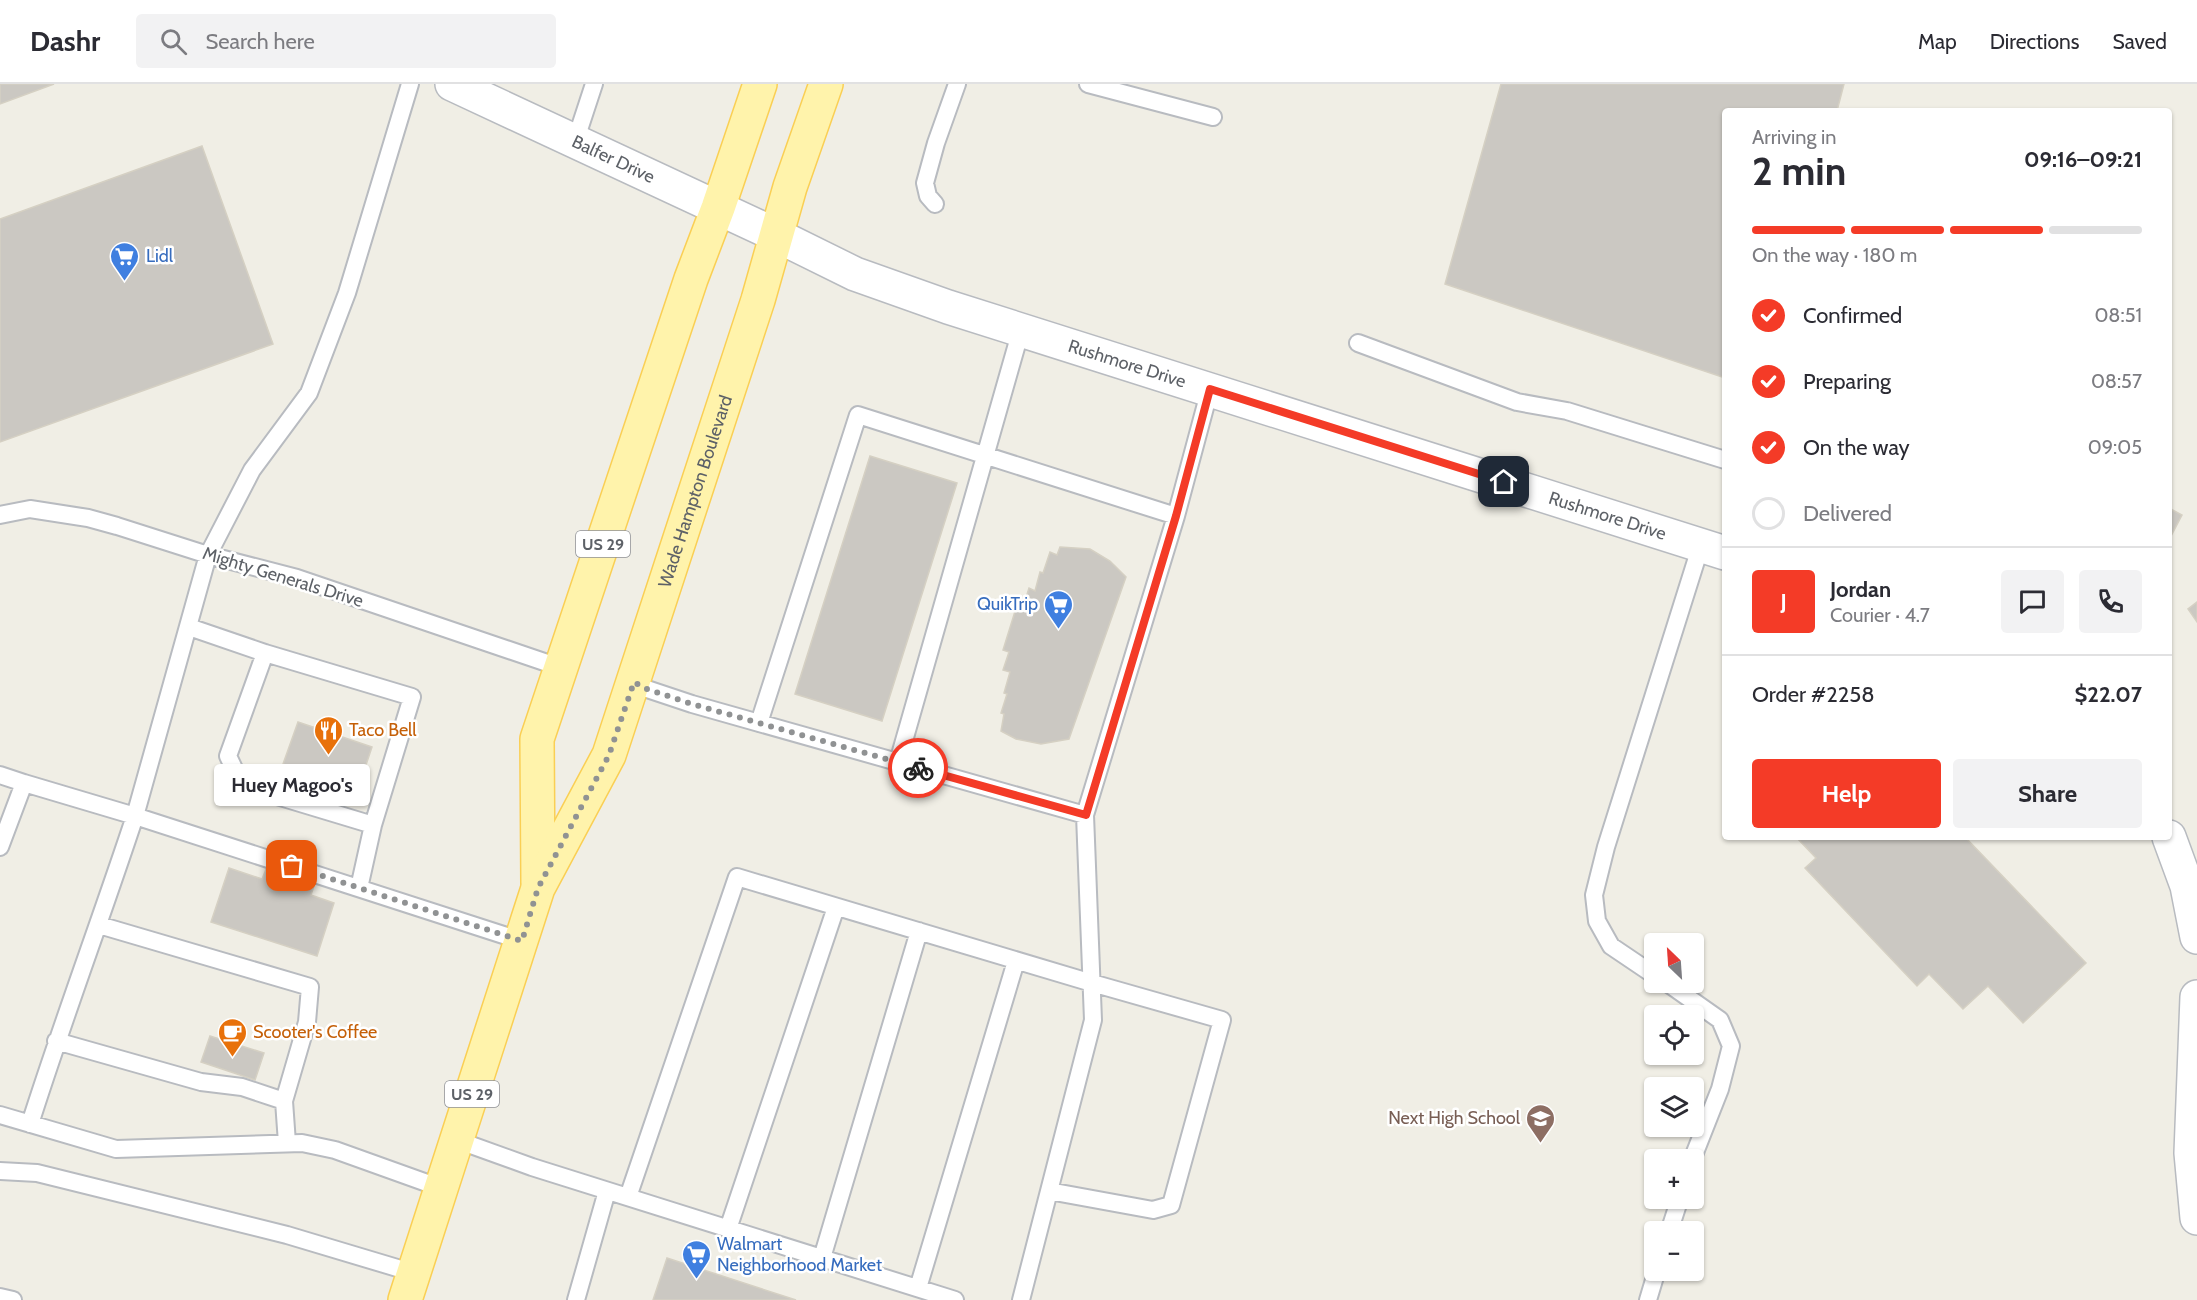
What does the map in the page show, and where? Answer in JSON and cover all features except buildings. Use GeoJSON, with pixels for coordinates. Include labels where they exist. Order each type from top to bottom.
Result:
{"type":"FeatureCollection","features":[{"type":"Feature","properties":{"kind":"main road","name":"Wade Hampton Boulevard"},"geometry":{"type":"LineString","coordinates":[[538,888],[537,739],[691,279],[760,84]]}},
{"type":"Feature","properties":{"kind":"main road","name":"Wade Hampton Boulevard"},"geometry":{"type":"LineString","coordinates":[[410,1287],[538,888],[609,755],[758,300],[790,187],[826,84]]}},
{"type":"Feature","properties":{"kind":"street","name":"Balfer Drive"},"geometry":{"type":"LineString","coordinates":[[452,84],[776,235]]}},
{"type":"Feature","properties":{"kind":"street","name":"Rushmore Drive"},"geometry":{"type":"LineString","coordinates":[[776,235],[855,274],[1021,330],[1713,549]]}},
{"type":"Feature","properties":{"kind":"street"},"geometry":{"type":"LineString","coordinates":[[2170,840],[2187,886],[2197,937]]}},
{"type":"Feature","properties":{"kind":"street"},"geometry":{"type":"LineString","coordinates":[[2197,997],[2191,1153],[2197,1218]]}},
{"type":"Feature","properties":{"kind":"lane"},"geometry":{"type":"LineString","coordinates":[[30,1124],[56,1041],[99,925],[135,816],[208,555],[252,470],[309,393],[348,292],[410,84]]}},
{"type":"Feature","properties":{"kind":"lane"},"geometry":{"type":"LineString","coordinates":[[575,142],[594,84]]}},
{"type":"Feature","properties":{"kind":"lane"},"geometry":{"type":"LineString","coordinates":[[935,204],[927,196],[925,183],[936,143],[957,84]]}},
{"type":"Feature","properties":{"kind":"lane"},"geometry":{"type":"LineString","coordinates":[[1088,84],[1213,117]]}},
{"type":"Feature","properties":{"kind":"lane"},"geometry":{"type":"LineString","coordinates":[[898,762],[987,456],[1021,330]]}},
{"type":"Feature","properties":{"kind":"lane"},"geometry":{"type":"LineString","coordinates":[[1358,343],[1517,402],[1567,411],[1722,459]]}},
{"type":"Feature","properties":{"kind":"lane"},"geometry":{"type":"LineString","coordinates":[[1021,1300],[1093,1020],[1086,815],[1176,516],[1210,389]]}},
{"type":"Feature","properties":{"kind":"lane"},"geometry":{"type":"LineString","coordinates":[[759,723],[858,415],[1176,516]]}},
{"type":"Feature","properties":{"kind":"lane","name":"Mighty Generals Drive"},"geometry":{"type":"LineString","coordinates":[[0,515],[30,509],[88,518],[208,555],[297,578],[562,668]]}},
{"type":"Feature","properties":{"kind":"lane"},"geometry":{"type":"LineString","coordinates":[[1644,968],[1611,946],[1597,921],[1594,895],[1606,847],[1713,549]]}},
{"type":"Feature","properties":{"kind":"lane"},"geometry":{"type":"LineString","coordinates":[[189,627],[265,653],[412,697],[373,825],[359,888]]}},
{"type":"Feature","properties":{"kind":"lane"},"geometry":{"type":"LineString","coordinates":[[265,653],[228,756],[237,775],[257,790],[373,825]]}},
{"type":"Feature","properties":{"kind":"lane"},"geometry":{"type":"LineString","coordinates":[[634,682],[644,688],[683,701],[1086,815]]}},
{"type":"Feature","properties":{"kind":"lane"},"geometry":{"type":"LineString","coordinates":[[0,775],[135,816],[522,941]]}},
{"type":"Feature","properties":{"kind":"lane"},"geometry":{"type":"LineString","coordinates":[[0,847],[24,783]]}},
{"type":"Feature","properties":{"kind":"lane"},"geometry":{"type":"LineString","coordinates":[[628,1197],[737,877],[1221,1020],[1171,1205],[1153,1210],[1049,1191]]}},
{"type":"Feature","properties":{"kind":"lane"},"geometry":{"type":"LineString","coordinates":[[728,1229],[836,907]]}},
{"type":"Feature","properties":{"kind":"lane"},"geometry":{"type":"LineString","coordinates":[[99,925],[310,987],[307,1022],[284,1101],[287,1143]]}},
{"type":"Feature","properties":{"kind":"lane"},"geometry":{"type":"LineString","coordinates":[[822,1258],[919,931]]}},
{"type":"Feature","properties":{"kind":"lane"},"geometry":{"type":"LineString","coordinates":[[918,1288],[1016,961]]}},
{"type":"Feature","properties":{"kind":"lane"},"geometry":{"type":"LineString","coordinates":[[1682,993],[1720,1020],[1731,1046],[1720,1089],[1696,1149]]}},
{"type":"Feature","properties":{"kind":"lane"},"geometry":{"type":"LineString","coordinates":[[56,1041],[201,1082],[242,1087],[284,1101]]}},
{"type":"Feature","properties":{"kind":"lane"},"geometry":{"type":"LineString","coordinates":[[0,1115],[116,1149],[302,1143],[335,1150],[441,1188]]}},
{"type":"Feature","properties":{"kind":"lane"},"geometry":{"type":"LineString","coordinates":[[457,1140],[532,1167],[955,1300]]}},
{"type":"Feature","properties":{"kind":"lane"},"geometry":{"type":"LineString","coordinates":[[0,1170],[37,1173],[287,1235],[410,1287]]}},
{"type":"Feature","properties":{"kind":"lane"},"geometry":{"type":"LineString","coordinates":[[576,1300],[607,1191]]}},
{"type":"Feature","properties":{"kind":"lane"},"geometry":{"type":"LineString","coordinates":[[1648,1300],[1654,1281]]}},
{"type":"Feature","properties":{"kind":"lane"},"geometry":{"type":"LineString","coordinates":[[0,1297],[13,1300]]}},
{"type":"Feature","properties":{"kind":"way so far"},"geometry":{"type":"LineString","coordinates":[[292,866],[522,941],[538,888],[609,755],[634,682],[644,688],[692,704],[918,768]]}},
{"type":"Feature","properties":{"kind":"place","name":"Lidl"},"geometry":{"type":"Point","coordinates":[125,282]}},
{"type":"Feature","properties":{"kind":"place","name":"QuikTrip"},"geometry":{"type":"Point","coordinates":[1059,630]}},
{"type":"Feature","properties":{"kind":"place","name":"Taco Bell"},"geometry":{"type":"Point","coordinates":[328,756]}},
{"type":"Feature","properties":{"kind":"place","name":"Huey Magoo's"},"geometry":{"type":"Point","coordinates":[292,866]}},
{"type":"Feature","properties":{"kind":"place","name":"Scooter's Coffee"},"geometry":{"type":"Point","coordinates":[232,1058]}},
{"type":"Feature","properties":{"kind":"place","name":"Next High School"},"geometry":{"type":"Point","coordinates":[1541,1144]}},
{"type":"Feature","properties":{"kind":"place","name":"Walmart Neighborhood Market"},"geometry":{"type":"Point","coordinates":[696,1280]}},
{"type":"Feature","properties":{"kind":"route"},"geometry":{"type":"LineString","coordinates":[[918,768],[1086,815],[1176,516],[1210,389],[1504,482]]}}]}
